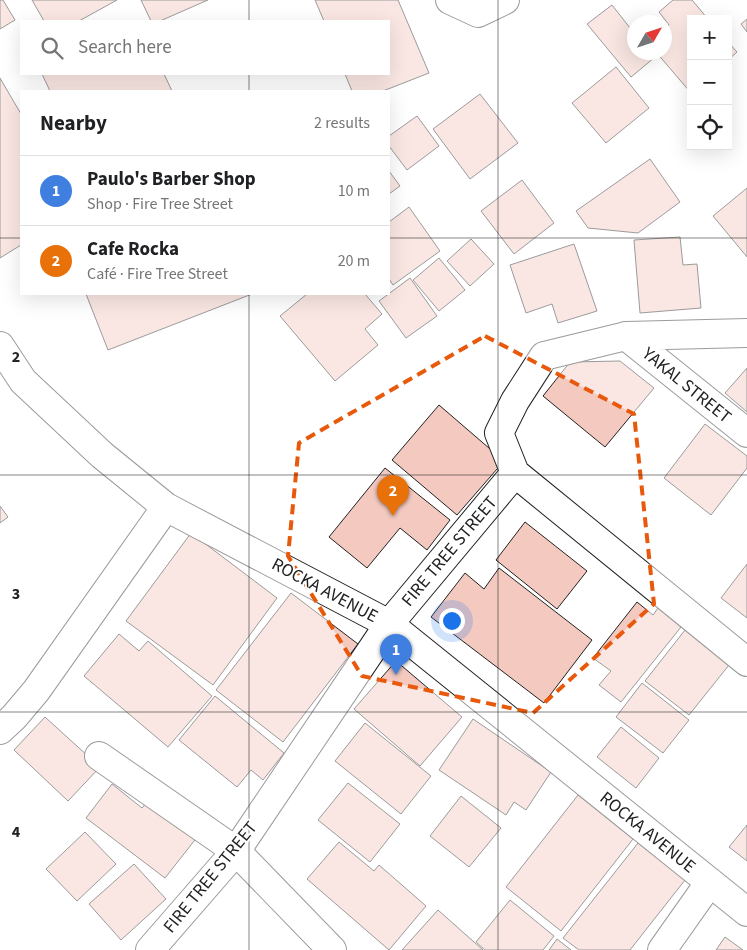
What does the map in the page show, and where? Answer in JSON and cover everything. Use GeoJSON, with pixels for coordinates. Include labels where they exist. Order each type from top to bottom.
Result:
{"type":"FeatureCollection","features":[{"type":"Feature","properties":{"kind":"street"},"geometry":{"type":"LineString","coordinates":[[450,0],[478,13],[505,0]]}},
{"type":"Feature","properties":{"kind":"street"},"geometry":{"type":"LineString","coordinates":[[747,333],[626,336],[544,356],[514,400],[499,433],[515,473],[747,662]]}},
{"type":"Feature","properties":{"kind":"street","name":"YAKAL STREET"},"geometry":{"type":"LineString","coordinates":[[626,336],[747,433]]}},
{"type":"Feature","properties":{"kind":"street","name":"ROCKA AVENUE"},"geometry":{"type":"LineString","coordinates":[[0,346],[23,381],[102,455],[166,506],[389,624],[747,912]]}},
{"type":"Feature","properties":{"kind":"street","name":"FIRE TREE STREET"},"geometry":{"type":"LineString","coordinates":[[150,950],[236,851],[389,624],[515,473]]}},
{"type":"Feature","properties":{"kind":"street"},"geometry":{"type":"LineString","coordinates":[[0,730],[14,717],[36,690],[166,506]]}},
{"type":"Feature","properties":{"kind":"street"},"geometry":{"type":"LineString","coordinates":[[100,756],[236,851],[332,950]]}},
{"type":"Feature","properties":{"kind":"street"},"geometry":{"type":"LineString","coordinates":[[662,950],[710,882]]}},
{"type":"Feature","properties":{"kind":"highlighted area"},"geometry":{"type":"Polygon","coordinates":[[[485,336],[634,414],[654,604],[533,713],[362,676],[288,556],[299,443],[485,336]]]}},
{"type":"Feature","properties":{"kind":"building"},"geometry":{"type":"Polygon","coordinates":[[[0,0],[3,0],[15,20],[0,29],[0,0]]]}},
{"type":"Feature","properties":{"kind":"building"},"geometry":{"type":"Polygon","coordinates":[[[32,0],[117,0],[81,20],[43,20],[32,0]]]}},
{"type":"Feature","properties":{"kind":"building"},"geometry":{"type":"Polygon","coordinates":[[[141,0],[208,0],[162,20],[151,20],[141,0]]]}},
{"type":"Feature","properties":{"kind":"building"},"geometry":{"type":"Polygon","coordinates":[[[315,0],[398,0],[429,73],[386,90],[352,90],[345,75],[390,75],[390,20],[324,20],[315,0]]]}},
{"type":"Feature","properties":{"kind":"building"},"geometry":{"type":"Polygon","coordinates":[[[673,0],[692,0],[705,15],[687,15],[687,88],[663,60],[672,60],[672,15],[661,15],[659,12],[673,0]]]}},
{"type":"Feature","properties":{"kind":"building"},"geometry":{"type":"Polygon","coordinates":[[[612,5],[627,24],[627,60],[652,60],[631,77],[587,24],[612,5]]]}},
{"type":"Feature","properties":{"kind":"building"},"geometry":{"type":"Polygon","coordinates":[[[747,19],[747,32],[741,24],[747,19]]]}},
{"type":"Feature","properties":{"kind":"building"},"geometry":{"type":"Polygon","coordinates":[[[732,46],[737,52],[732,56],[732,46]]]}},
{"type":"Feature","properties":{"kind":"building"},"geometry":{"type":"Polygon","coordinates":[[[616,67],[649,108],[606,143],[572,103],[616,67]]]}},
{"type":"Feature","properties":{"kind":"building"},"geometry":{"type":"Polygon","coordinates":[[[42,75],[164,75],[172,90],[50,90],[42,75]]]}},
{"type":"Feature","properties":{"kind":"building"},"geometry":{"type":"Polygon","coordinates":[[[0,78],[20,112],[20,246],[0,258],[0,78]]]}},
{"type":"Feature","properties":{"kind":"building"},"geometry":{"type":"Polygon","coordinates":[[[480,94],[518,143],[470,179],[433,129],[480,94]]]}},
{"type":"Feature","properties":{"kind":"building"},"geometry":{"type":"Polygon","coordinates":[[[417,116],[439,146],[407,170],[390,147],[390,135],[417,116]]]}},
{"type":"Feature","properties":{"kind":"building"},"geometry":{"type":"Polygon","coordinates":[[[650,159],[680,202],[638,233],[588,228],[576,211],[650,159]]]}},
{"type":"Feature","properties":{"kind":"building"},"geometry":{"type":"Polygon","coordinates":[[[390,172],[400,186],[390,193],[390,172]]]}},
{"type":"Feature","properties":{"kind":"building"},"geometry":{"type":"Polygon","coordinates":[[[522,180],[554,223],[514,254],[481,211],[522,180]]]}},
{"type":"Feature","properties":{"kind":"building"},"geometry":{"type":"Polygon","coordinates":[[[747,188],[747,257],[713,216],[747,188]]]}},
{"type":"Feature","properties":{"kind":"building"},"geometry":{"type":"Polygon","coordinates":[[[409,207],[440,251],[393,285],[390,280],[390,221],[409,207]]]}},
{"type":"Feature","properties":{"kind":"building"},"geometry":{"type":"Polygon","coordinates":[[[680,237],[683,265],[697,264],[701,308],[640,313],[634,240],[680,237]]]}},
{"type":"Feature","properties":{"kind":"building"},"geometry":{"type":"Polygon","coordinates":[[[471,239],[494,264],[470,286],[447,261],[471,239]]]}},
{"type":"Feature","properties":{"kind":"building"},"geometry":{"type":"Polygon","coordinates":[[[574,244],[597,311],[558,323],[552,304],[526,313],[510,265],[574,244]]]}},
{"type":"Feature","properties":{"kind":"building"},"geometry":{"type":"Polygon","coordinates":[[[439,258],[465,290],[439,311],[413,280],[439,258]]]}},
{"type":"Feature","properties":{"kind":"building"},"geometry":{"type":"Polygon","coordinates":[[[410,278],[437,316],[406,338],[379,301],[390,295],[390,293],[410,278]]]}},
{"type":"Feature","properties":{"kind":"building"},"geometry":{"type":"Polygon","coordinates":[[[86,295],[249,295],[108,350],[86,295]]]}},
{"type":"Feature","properties":{"kind":"building"},"geometry":{"type":"Polygon","coordinates":[[[306,295],[366,295],[382,314],[365,329],[378,345],[335,381],[280,316],[306,295]]]}},
{"type":"Feature","properties":{"kind":"building"},"geometry":{"type":"Polygon","coordinates":[[[620,361],[654,388],[605,447],[543,396],[570,362],[620,361]]]}},
{"type":"Feature","properties":{"kind":"building"},"geometry":{"type":"Polygon","coordinates":[[[747,368],[747,412],[725,393],[747,368]]]}},
{"type":"Feature","properties":{"kind":"building"},"geometry":{"type":"Polygon","coordinates":[[[439,405],[504,461],[457,515],[392,460],[439,405]]]}},
{"type":"Feature","properties":{"kind":"building"},"geometry":{"type":"Polygon","coordinates":[[[705,424],[747,456],[747,468],[711,515],[664,478],[705,424]]]}},
{"type":"Feature","properties":{"kind":"building"},"geometry":{"type":"Polygon","coordinates":[[[385,468],[450,520],[427,550],[400,528],[367,568],[329,537],[385,468]]]}},
{"type":"Feature","properties":{"kind":"building"},"geometry":{"type":"Polygon","coordinates":[[[0,506],[8,517],[0,523],[0,506]]]}},
{"type":"Feature","properties":{"kind":"building"},"geometry":{"type":"Polygon","coordinates":[[[525,522],[587,571],[557,609],[496,560],[525,522]]]}},
{"type":"Feature","properties":{"kind":"building"},"geometry":{"type":"Polygon","coordinates":[[[191,533],[277,598],[213,685],[126,621],[191,533]]]}},
{"type":"Feature","properties":{"kind":"building"},"geometry":{"type":"Polygon","coordinates":[[[747,564],[747,618],[721,598],[747,564]]]}},
{"type":"Feature","properties":{"kind":"building"},"geometry":{"type":"Polygon","coordinates":[[[499,568],[592,640],[544,703],[431,617],[465,573],[484,589],[499,568]]]}},
{"type":"Feature","properties":{"kind":"building"},"geometry":{"type":"Polygon","coordinates":[[[291,593],[358,644],[283,742],[216,690],[291,593]]]}},
{"type":"Feature","properties":{"kind":"building"},"geometry":{"type":"Polygon","coordinates":[[[637,602],[653,615],[658,608],[681,627],[621,702],[599,685],[611,671],[593,658],[637,602]]]}},
{"type":"Feature","properties":{"kind":"building"},"geometry":{"type":"Polygon","coordinates":[[[685,630],[729,665],[689,715],[645,681],[685,630]]]}},
{"type":"Feature","properties":{"kind":"building"},"geometry":{"type":"Polygon","coordinates":[[[119,634],[139,651],[148,641],[212,696],[168,747],[84,676],[119,634]]]}},
{"type":"Feature","properties":{"kind":"building"},"geometry":{"type":"Polygon","coordinates":[[[396,661],[462,717],[420,766],[354,709],[396,661]]]}},
{"type":"Feature","properties":{"kind":"building"},"geometry":{"type":"Polygon","coordinates":[[[642,683],[689,720],[663,753],[616,717],[642,683]]]}},
{"type":"Feature","properties":{"kind":"building"},"geometry":{"type":"Polygon","coordinates":[[[215,696],[284,753],[263,780],[251,770],[237,787],[179,740],[215,696]]]}},
{"type":"Feature","properties":{"kind":"building"},"geometry":{"type":"Polygon","coordinates":[[[45,717],[100,767],[68,801],[14,750],[45,717]]]}},
{"type":"Feature","properties":{"kind":"building"},"geometry":{"type":"Polygon","coordinates":[[[473,719],[551,772],[526,810],[514,802],[506,815],[439,770],[473,719]]]}},
{"type":"Feature","properties":{"kind":"building"},"geometry":{"type":"Polygon","coordinates":[[[365,723],[431,776],[401,814],[335,761],[365,723]]]}},
{"type":"Feature","properties":{"kind":"building"},"geometry":{"type":"Polygon","coordinates":[[[621,727],[659,758],[636,788],[597,757],[621,727]]]}},
{"type":"Feature","properties":{"kind":"building"},"geometry":{"type":"Polygon","coordinates":[[[348,783],[400,824],[370,862],[318,820],[348,783]]]}},
{"type":"Feature","properties":{"kind":"building"},"geometry":{"type":"Polygon","coordinates":[[[112,784],[142,808],[150,798],[198,836],[165,878],[86,818],[112,784]]]}},
{"type":"Feature","properties":{"kind":"building"},"geometry":{"type":"Polygon","coordinates":[[[578,795],[633,839],[561,931],[506,887],[578,795]]]}},
{"type":"Feature","properties":{"kind":"building"},"geometry":{"type":"Polygon","coordinates":[[[461,796],[501,828],[469,867],[430,836],[461,796]]]}},
{"type":"Feature","properties":{"kind":"building"},"geometry":{"type":"Polygon","coordinates":[[[747,825],[747,861],[729,847],[747,825]]]}},
{"type":"Feature","properties":{"kind":"building"},"geometry":{"type":"Polygon","coordinates":[[[85,832],[116,864],[77,901],[46,869],[85,832]]]}},
{"type":"Feature","properties":{"kind":"building"},"geometry":{"type":"Polygon","coordinates":[[[339,842],[374,871],[379,865],[426,906],[389,950],[307,879],[339,842]]]}},
{"type":"Feature","properties":{"kind":"building"},"geometry":{"type":"Polygon","coordinates":[[[638,843],[685,880],[630,950],[579,950],[563,938],[638,843]]]}},
{"type":"Feature","properties":{"kind":"building"},"geometry":{"type":"Polygon","coordinates":[[[134,864],[166,899],[121,940],[89,904],[134,864]]]}},
{"type":"Feature","properties":{"kind":"building"},"geometry":{"type":"Polygon","coordinates":[[[510,900],[554,936],[543,950],[485,950],[476,942],[510,900]]]}},
{"type":"Feature","properties":{"kind":"building"},"geometry":{"type":"Polygon","coordinates":[[[438,910],[483,950],[402,950],[438,910]]]}},
{"type":"Feature","properties":{"kind":"building"},"geometry":{"type":"Polygon","coordinates":[[[725,937],[743,950],[716,950],[725,937]]]}},
{"type":"Feature","properties":{"kind":"building"},"geometry":{"type":"Polygon","coordinates":[[[557,939],[571,950],[549,950],[557,939]]]}},
{"type":"Feature","properties":{"kind":"place","name":"Cafe Rocka"},"geometry":{"type":"Point","coordinates":[393,516]}},
{"type":"Feature","properties":{"kind":"place","name":"Paulo's Barber Shop"},"geometry":{"type":"Point","coordinates":[396,675]}}]}
